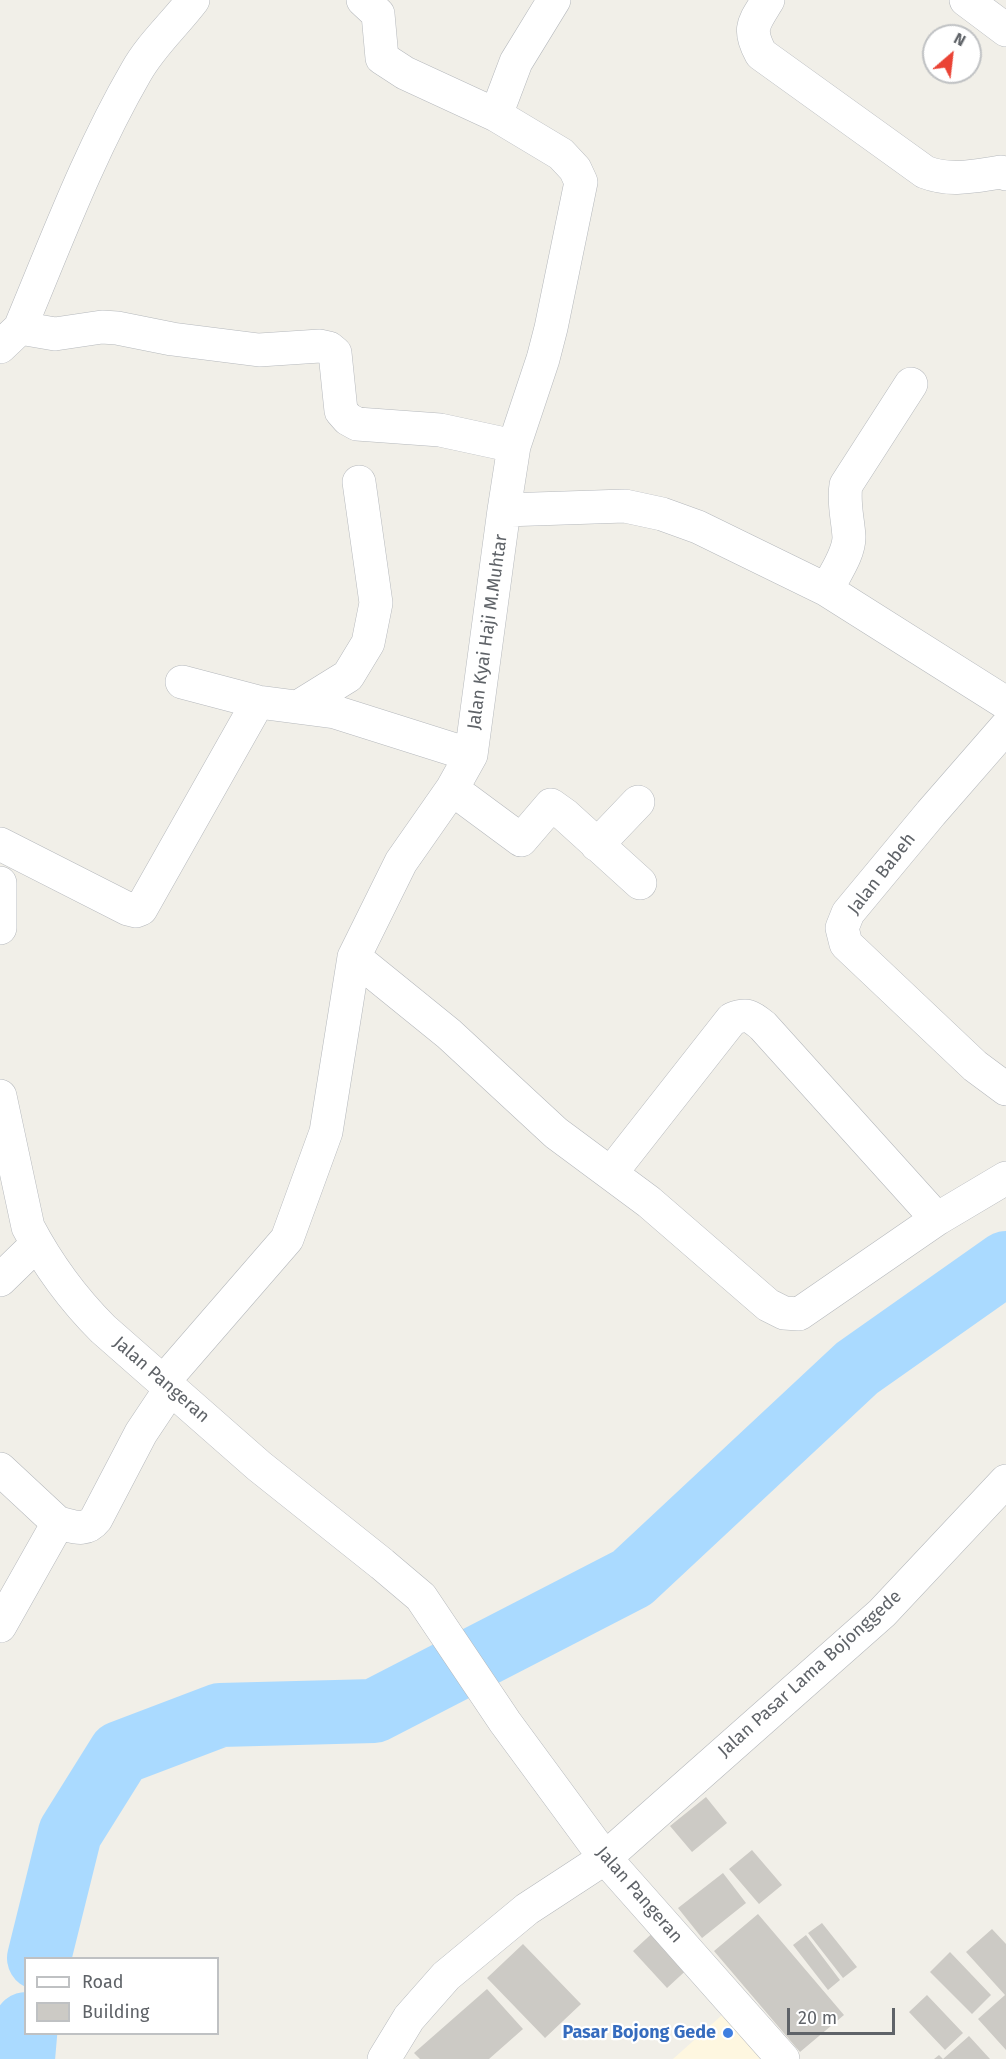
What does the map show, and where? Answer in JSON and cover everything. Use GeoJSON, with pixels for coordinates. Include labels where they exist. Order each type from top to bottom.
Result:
{"type":"FeatureCollection","features":[{"type":"Feature","properties":{"kind":"street"},"geometry":{"type":"LineString","coordinates":[[192,0],[146,56],[90,159],[10,337],[102,327],[259,350],[320,346],[329,348],[335,353],[341,411],[357,424],[440,430],[514,446]]}},
{"type":"Feature","properties":{"kind":"street","name":"Jalan Kyai Haji M.Muhtar"},"geometry":{"type":"LineString","coordinates":[[58,1522],[82,1529],[90,1526],[96,1519],[167,1385],[287,1239],[326,1132],[354,957],[401,862],[452,789],[471,755],[514,446],[551,328],[581,182],[575,169],[561,154],[496,114],[405,73],[382,58],[378,14],[363,0]]}},
{"type":"Feature","properties":{"kind":"street"},"geometry":{"type":"LineString","coordinates":[[496,114],[516,62],[554,0]]}},
{"type":"Feature","properties":{"kind":"street"},"geometry":{"type":"LineString","coordinates":[[768,0],[752,27],[753,39],[761,54],[925,172],[941,178],[1001,172],[1006,174]]}},
{"type":"Feature","properties":{"kind":"street"},"geometry":{"type":"LineString","coordinates":[[966,0],[1006,30]]}},
{"type":"Feature","properties":{"kind":"street"},"geometry":{"type":"LineString","coordinates":[[827,590],[848,547],[844,498],[846,485],[911,384]]}},
{"type":"Feature","properties":{"kind":"street"},"geometry":{"type":"LineString","coordinates":[[297,707],[348,676],[368,643],[375,603],[359,482]]}},
{"type":"Feature","properties":{"kind":"street"},"geometry":{"type":"LineString","coordinates":[[504,510],[625,506],[662,514],[698,527],[827,590],[1006,703]]}},
{"type":"Feature","properties":{"kind":"street","name":"Jalan Kyai Haji M.Muhtar"},"geometry":{"type":"LineString","coordinates":[[182,682],[258,702],[335,712],[471,755]]}},
{"type":"Feature","properties":{"kind":"street"},"geometry":{"type":"LineString","coordinates":[[0,844],[128,909],[136,911],[141,909],[258,702]]}},
{"type":"Feature","properties":{"kind":"street","name":"Jalan Babeh"},"geometry":{"type":"LineString","coordinates":[[1006,727],[848,913],[842,928],[846,944],[975,1066],[1006,1089]]}},
{"type":"Feature","properties":{"kind":"street"},"geometry":{"type":"LineString","coordinates":[[452,789],[521,840],[551,805],[565,814],[640,883]]}},
{"type":"Feature","properties":{"kind":"street"},"geometry":{"type":"LineString","coordinates":[[597,845],[638,802]]}},
{"type":"Feature","properties":{"kind":"street"},"geometry":{"type":"LineString","coordinates":[[0,883],[0,928]]}},
{"type":"Feature","properties":{"kind":"street"},"geometry":{"type":"LineString","coordinates":[[354,957],[449,1034],[556,1133],[649,1202],[768,1305],[784,1313],[799,1314],[937,1219],[1006,1178]]}},
{"type":"Feature","properties":{"kind":"street"},"geometry":{"type":"LineString","coordinates":[[611,1173],[732,1019],[742,1015],[752,1017],[763,1026],[937,1219]]}},
{"type":"Feature","properties":{"kind":"street","name":"Jalan Pangeran"},"geometry":{"type":"LineString","coordinates":[[0,1096],[22,1230],[80,1306],[103,1329],[259,1466],[421,1597],[505,1722],[605,1858],[783,2059]]}},
{"type":"Feature","properties":{"kind":"street"},"geometry":{"type":"LineString","coordinates":[[0,1280],[22,1230]]}},
{"type":"Feature","properties":{"kind":"street"},"geometry":{"type":"LineString","coordinates":[[0,1469],[58,1522],[0,1626]]}},
{"type":"Feature","properties":{"kind":"street","name":"Jalan Pasar Lama Bojonggede"},"geometry":{"type":"LineString","coordinates":[[384,2059],[410,2018],[446,1976],[527,1909],[605,1858],[882,1613],[1006,1481]]}},
{"type":"Feature","properties":{"kind":"shaded area","name":"Pasar Bojong Gede"},"geometry":{"type":"Polygon","coordinates":[[[730,2008],[777,2059],[673,2059],[730,2008]]]}},
{"type":"Feature","properties":{"kind":"building"},"geometry":{"type":"Polygon","coordinates":[[[706,1797],[727,1823],[692,1852],[670,1826],[706,1797]]]}},
{"type":"Feature","properties":{"kind":"building"},"geometry":{"type":"Polygon","coordinates":[[[752,1850],[782,1885],[759,1904],[729,1869],[752,1850]]]}},
{"type":"Feature","properties":{"kind":"building"},"geometry":{"type":"Polygon","coordinates":[[[723,1873],[746,1903],[702,1938],[678,1908],[723,1873]]]}},
{"type":"Feature","properties":{"kind":"building"},"geometry":{"type":"Polygon","coordinates":[[[758,1914],[844,2015],[800,2052],[714,1951],[758,1914]]]}},
{"type":"Feature","properties":{"kind":"building"},"geometry":{"type":"Polygon","coordinates":[[[822,1923],[857,1967],[843,1978],[808,1933],[822,1923]]]}},
{"type":"Feature","properties":{"kind":"building"},"geometry":{"type":"Polygon","coordinates":[[[659,1927],[693,1964],[667,1988],[633,1951],[659,1927]]]}},
{"type":"Feature","properties":{"kind":"building"},"geometry":{"type":"Polygon","coordinates":[[[992,1929],[1006,1944],[1006,2050],[978,2019],[1005,1995],[966,1952],[992,1929]]]}},
{"type":"Feature","properties":{"kind":"building"},"geometry":{"type":"Polygon","coordinates":[[[806,1935],[840,1980],[828,1990],[793,1945],[806,1935]]]}},
{"type":"Feature","properties":{"kind":"building"},"geometry":{"type":"Polygon","coordinates":[[[523,1944],[581,2004],[545,2038],[487,1978],[523,1944]]]}},
{"type":"Feature","properties":{"kind":"building"},"geometry":{"type":"Polygon","coordinates":[[[950,1952],[991,1995],[972,2014],[930,1972],[950,1952]]]}},
{"type":"Feature","properties":{"kind":"building"},"geometry":{"type":"Polygon","coordinates":[[[487,1989],[523,2029],[489,2059],[420,2059],[414,2053],[487,1989]]]}},
{"type":"Feature","properties":{"kind":"building"},"geometry":{"type":"Polygon","coordinates":[[[927,1995],[963,2033],[945,2050],[909,2012],[927,1995]]]}},
{"type":"Feature","properties":{"kind":"building"},"geometry":{"type":"Polygon","coordinates":[[[969,2036],[990,2059],[943,2059],[969,2036]]]}},
{"type":"Feature","properties":{"kind":"waterway"},"geometry":{"type":"LineString","coordinates":[[39,1957],[70,1833],[120,1753],[220,1715],[374,1711],[632,1578],[857,1368],[1006,1263]]}},
{"type":"Feature","properties":{"kind":"waterway"},"geometry":{"type":"LineString","coordinates":[[23,2059],[25,2035]]}},
{"type":"Feature","properties":{"kind":"place","name":"Pasar Bojong Gede"},"geometry":{"type":"Point","coordinates":[728,2033]}}]}
